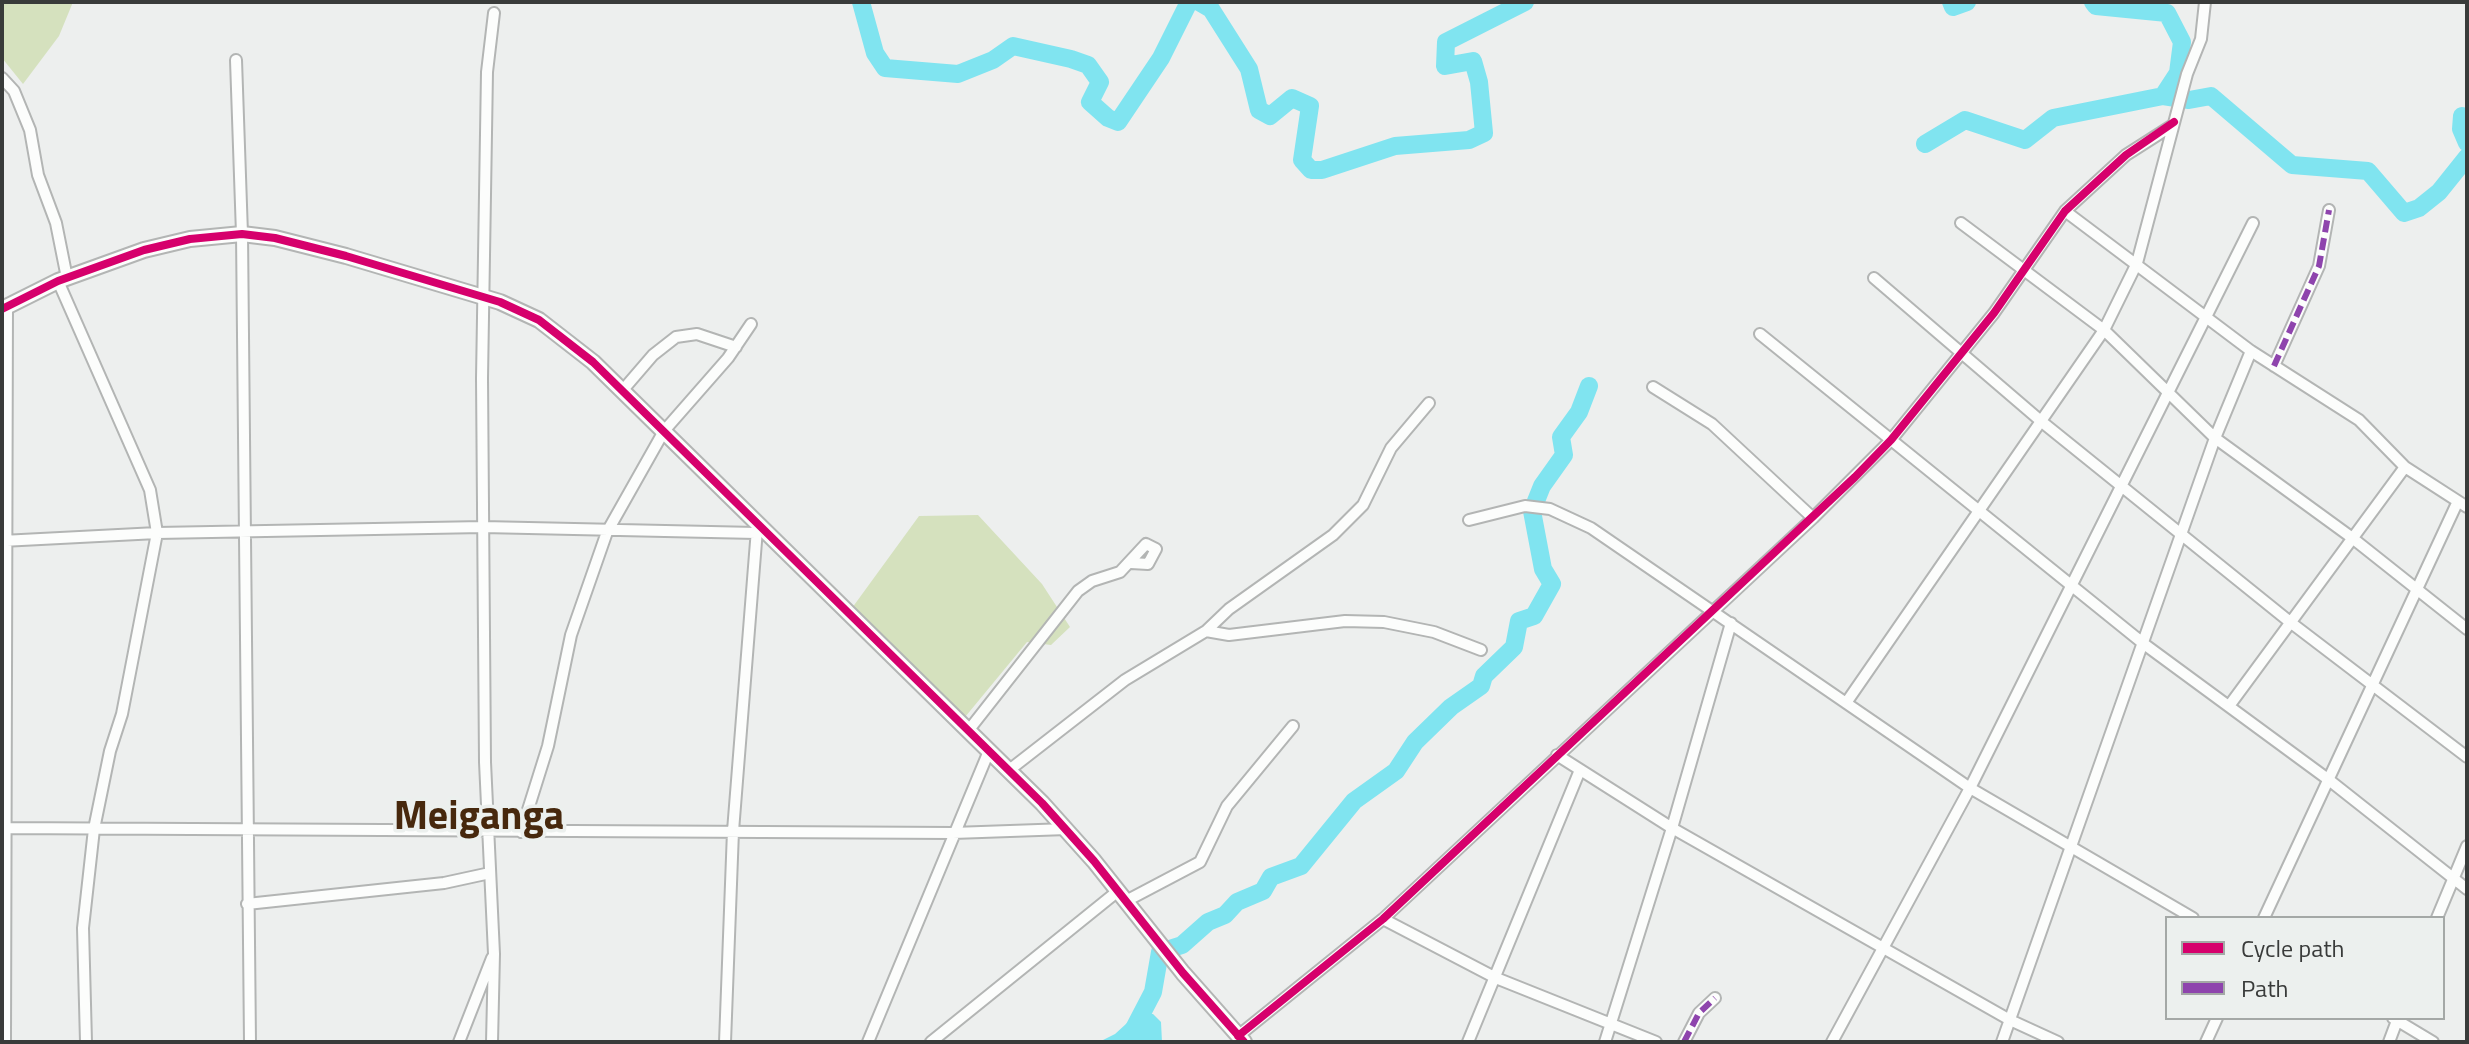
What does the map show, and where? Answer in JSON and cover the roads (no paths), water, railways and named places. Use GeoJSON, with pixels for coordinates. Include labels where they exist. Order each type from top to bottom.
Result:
{"type":"FeatureCollection","features":[{"type":"Feature","properties":{"kind":"street"},"geometry":{"type":"LineString","coordinates":[[1846,703],[2104,330],[2137,263],[2182,89],[2201,39],[2205,2]]}},
{"type":"Feature","properties":{"kind":"street"},"geometry":{"type":"LineString","coordinates":[[492,1042],[494,954],[488,832],[483,297],[487,72],[494,13]]}},
{"type":"Feature","properties":{"kind":"street"},"geometry":{"type":"LineString","coordinates":[[236,60],[242,234],[250,1042]]}},
{"type":"Feature","properties":{"kind":"street"},"geometry":{"type":"LineString","coordinates":[[2,78],[14,91],[30,130],[38,175],[56,223],[63,279],[150,490],[157,533],[122,714],[110,751],[94,829],[83,928],[86,1042]]}},
{"type":"Feature","properties":{"kind":"street"},"geometry":{"type":"LineString","coordinates":[[5,1042],[4,308],[63,279],[190,239],[242,234],[299,243],[483,297],[539,320],[578,348],[664,431],[757,529],[1067,829],[1241,1039],[1383,919],[1813,518],[1891,440],[2026,269],[2065,211],[2126,155],[2174,123]]}},
{"type":"Feature","properties":{"kind":"street"},"geometry":{"type":"LineString","coordinates":[[2274,366],[2319,266],[2329,210]]}},
{"type":"Feature","properties":{"kind":"street"},"geometry":{"type":"LineString","coordinates":[[2065,211],[2209,316],[2251,351],[2359,420],[2405,467],[2462,504],[2416,589],[2265,916]]}},
{"type":"Feature","properties":{"kind":"street"},"geometry":{"type":"LineString","coordinates":[[1961,223],[2104,330],[2215,438],[2351,537],[2467,629]]}},
{"type":"Feature","properties":{"kind":"street"},"geometry":{"type":"LineString","coordinates":[[1832,1042],[1882,944],[1970,788],[2072,583],[2124,487],[2167,392],[2209,316],[2253,223]]}},
{"type":"Feature","properties":{"kind":"street"},"geometry":{"type":"LineString","coordinates":[[1874,278],[2042,422],[2290,622],[2467,757]]}},
{"type":"Feature","properties":{"kind":"street"},"geometry":{"type":"LineString","coordinates":[[521,832],[548,746],[571,635],[607,532],[664,431],[736,347],[751,324]]}},
{"type":"Feature","properties":{"kind":"street"},"geometry":{"type":"LineString","coordinates":[[622,391],[653,355],[676,337],[697,334],[736,347]]}},
{"type":"Feature","properties":{"kind":"street"},"geometry":{"type":"LineString","coordinates":[[1760,334],[2144,644],[2329,780],[2467,889]]}},
{"type":"Feature","properties":{"kind":"street"},"geometry":{"type":"LineString","coordinates":[[2002,1042],[2215,438],[2251,351]]}},
{"type":"Feature","properties":{"kind":"street"},"geometry":{"type":"LineString","coordinates":[[1653,387],[1723,432],[1813,518]]}},
{"type":"Feature","properties":{"kind":"street"},"geometry":{"type":"LineString","coordinates":[[1008,771],[1125,680],[1206,631],[1229,609],[1333,535],[1356,513],[1391,448],[1429,403]]}},
{"type":"Feature","properties":{"kind":"street"},"geometry":{"type":"LineString","coordinates":[[2229,706],[2405,467]]}},
{"type":"Feature","properties":{"kind":"street"},"geometry":{"type":"LineString","coordinates":[[1469,520],[1517,507],[1550,509],[1591,528],[1970,788],[2068,848],[2189,916]]}},
{"type":"Feature","properties":{"kind":"street"},"geometry":{"type":"LineString","coordinates":[[5,541],[157,533],[483,527],[607,532],[757,529]]}},
{"type":"Feature","properties":{"kind":"street"},"geometry":{"type":"LineString","coordinates":[[725,1042],[733,831],[757,529]]}},
{"type":"Feature","properties":{"kind":"street"},"geometry":{"type":"LineString","coordinates":[[968,731],[1078,591],[1092,581],[1120,572],[1131,563]]}},
{"type":"Feature","properties":{"kind":"street"},"geometry":{"type":"LineString","coordinates":[[1206,631],[1229,635],[1345,621],[1384,622],[1434,632],[1481,650]]}},
{"type":"Feature","properties":{"kind":"street"},"geometry":{"type":"LineString","coordinates":[[1605,1042],[1672,828],[1731,623]]}},
{"type":"Feature","properties":{"kind":"street"},"geometry":{"type":"LineString","coordinates":[[931,1042],[1122,896],[1200,862],[1233,798],[1293,726]]}},
{"type":"Feature","properties":{"kind":"street"},"geometry":{"type":"LineString","coordinates":[[868,1042],[989,751]]}},
{"type":"Feature","properties":{"kind":"street"},"geometry":{"type":"LineString","coordinates":[[1557,755],[1672,828],[1882,944],[2010,1020],[2058,1042]]}},
{"type":"Feature","properties":{"kind":"street"},"geometry":{"type":"LineString","coordinates":[[1468,1042],[1580,770]]}},
{"type":"Feature","properties":{"kind":"street"},"geometry":{"type":"LineString","coordinates":[[4,828],[953,833],[1067,829]]}},
{"type":"Feature","properties":{"kind":"street"},"geometry":{"type":"LineString","coordinates":[[2438,916],[2467,846]]}},
{"type":"Feature","properties":{"kind":"street"},"geometry":{"type":"LineString","coordinates":[[247,904],[444,883],[490,873]]}},
{"type":"Feature","properties":{"kind":"street"},"geometry":{"type":"LineString","coordinates":[[1383,919],[1496,978],[1609,1026],[1656,1042]]}},
{"type":"Feature","properties":{"kind":"street"},"geometry":{"type":"LineString","coordinates":[[459,1042],[494,954]]}},
{"type":"Feature","properties":{"kind":"street"},"geometry":{"type":"LineString","coordinates":[[1684,1042],[1699,1013],[1715,998]]}},
{"type":"Feature","properties":{"kind":"street"},"geometry":{"type":"LineString","coordinates":[[2206,1042],[2216,1020]]}},
{"type":"Feature","properties":{"kind":"street"},"geometry":{"type":"LineString","coordinates":[[2389,1042],[2396,1020]]}},
{"type":"Feature","properties":{"kind":"street"},"geometry":{"type":"LineString","coordinates":[[2398,1020],[2433,1042]]}},
{"type":"Feature","properties":{"kind":"water"},"geometry":{"type":"Polygon","coordinates":[[[1138,1013],[1153,1014],[1161,1022],[1162,1042],[1099,1042],[1115,1034],[1138,1013]]]}},
{"type":"Feature","properties":{"kind":"waterway"},"geometry":{"type":"LineString","coordinates":[[861,2],[875,53],[885,68],[958,74],[993,60],[1013,46],[1071,59],[1088,65],[1100,82],[1090,102],[1108,118],[1118,122],[1161,58],[1189,2]]}},
{"type":"Feature","properties":{"kind":"waterway"},"geometry":{"type":"LineString","coordinates":[[1199,2],[1211,9],[1249,69],[1259,110],[1270,116],[1292,98],[1310,106],[1302,160],[1311,170],[1322,170],[1395,146],[1469,140],[1484,133],[1479,82],[1473,61],[1445,66],[1446,42],[1525,2]]}},
{"type":"Feature","properties":{"kind":"waterway"},"geometry":{"type":"LineString","coordinates":[[1951,2],[1953,7],[1967,2]]}},
{"type":"Feature","properties":{"kind":"waterway"},"geometry":{"type":"LineString","coordinates":[[1925,144],[1965,120],[2025,140],[2053,118],[2163,96],[2178,73],[2182,42],[2167,13],[2096,6],[2093,2]]}},
{"type":"Feature","properties":{"kind":"waterway"},"geometry":{"type":"LineString","coordinates":[[2163,96],[2189,100],[2211,96],[2292,165],[2368,171],[2404,213],[2419,208],[2439,192],[2467,157]]}},
{"type":"Feature","properties":{"kind":"waterway"},"geometry":{"type":"LineString","coordinates":[[2467,117],[2462,116],[2461,129],[2467,143]]}},
{"type":"Feature","properties":{"kind":"waterway"},"geometry":{"type":"LineString","coordinates":[[1127,1042],[1153,992],[1160,952],[1182,945],[1208,922],[1225,915],[1237,902],[1263,891],[1271,877],[1301,866],[1354,801],[1396,771],[1415,742],[1451,707],[1481,686],[1484,676],[1514,647],[1519,621],[1534,616],[1552,584],[1543,569],[1532,511],[1542,486],[1564,455],[1561,437],[1579,412],[1589,386]]}},
{"type":"Feature","properties":{"kind":"district","name":"Meiganga"},"geometry":{"type":"Point","coordinates":[479,819]}}]}
